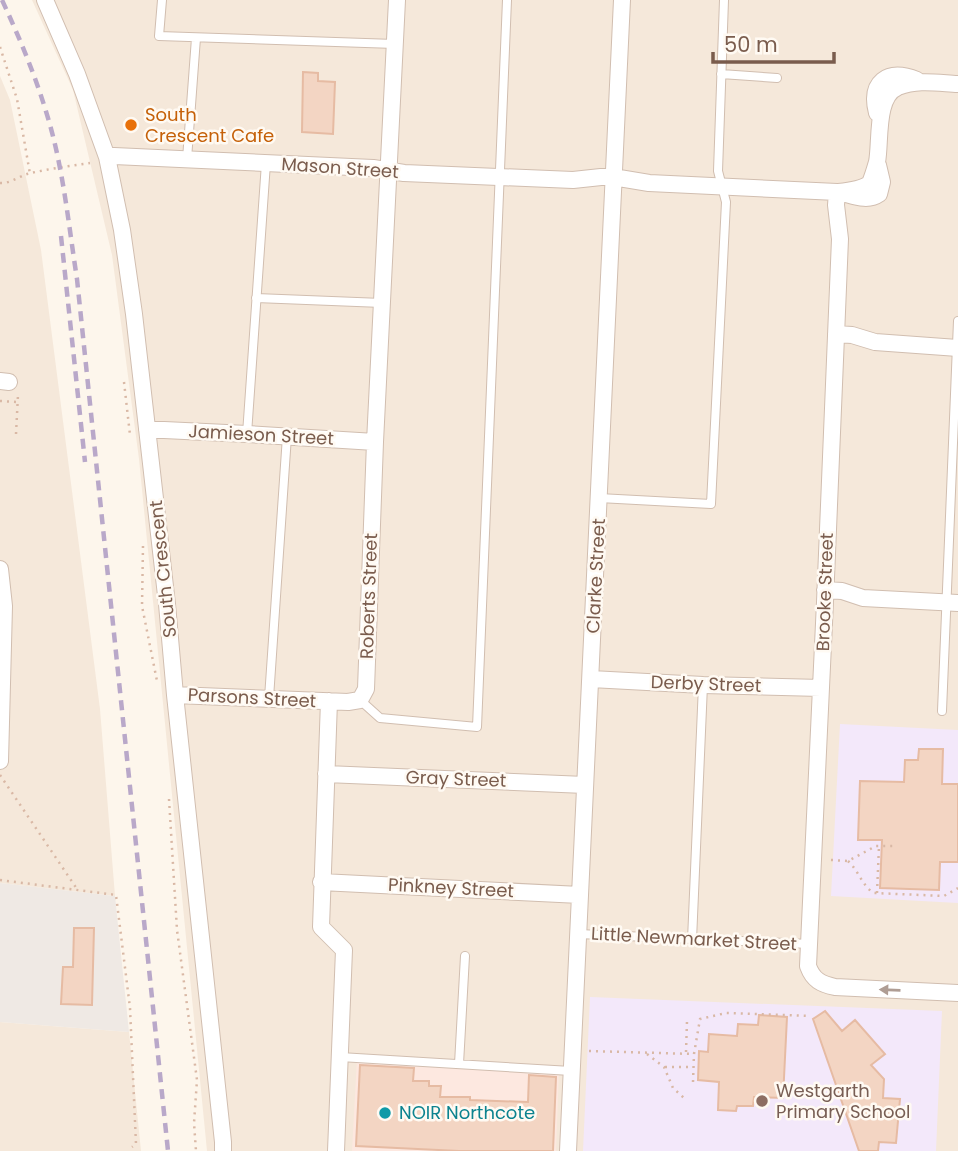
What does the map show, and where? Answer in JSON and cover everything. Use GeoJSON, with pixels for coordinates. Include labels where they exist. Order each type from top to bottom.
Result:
{"type":"FeatureCollection","features":[{"type":"Feature","properties":{"kind":"street","name":"South Crescent"},"geometry":{"type":"LineString","coordinates":[[46,0],[107,157],[122,230],[167,604],[223,1151]]}},
{"type":"Feature","properties":{"kind":"street","name":"Roberts Street"},"geometry":{"type":"LineString","coordinates":[[360,700],[366,690],[375,442],[397,0]]}},
{"type":"Feature","properties":{"kind":"street","name":"Clarke Street"},"geometry":{"type":"LineString","coordinates":[[568,1151],[622,0]]}},
{"type":"Feature","properties":{"kind":"street","name":"Mason Street"},"geometry":{"type":"LineString","coordinates":[[107,157],[373,168],[404,173],[573,180],[600,187],[613,182],[625,188],[649,184],[872,191],[870,183],[877,161],[879,121],[891,92],[901,86],[922,82],[958,84]]}},
{"type":"Feature","properties":{"kind":"street","name":"Brooke Street"},"geometry":{"type":"LineString","coordinates":[[844,192],[836,205],[840,239],[808,966],[811,974],[823,985],[958,993]]}},
{"type":"Feature","properties":{"kind":"street"},"geometry":{"type":"LineString","coordinates":[[836,340],[852,335],[875,342],[957,348]]}},
{"type":"Feature","properties":{"kind":"street","name":"Jamieson Street"},"geometry":{"type":"LineString","coordinates":[[147,430],[375,442]]}},
{"type":"Feature","properties":{"kind":"street"},"geometry":{"type":"LineString","coordinates":[[0,569],[0,761]]}},
{"type":"Feature","properties":{"kind":"street"},"geometry":{"type":"LineString","coordinates":[[825,596],[842,591],[863,598],[952,602]]}},
{"type":"Feature","properties":{"kind":"street","name":"Derby Street"},"geometry":{"type":"LineString","coordinates":[[591,679],[821,688]]}},
{"type":"Feature","properties":{"kind":"street","name":"Parsons Street"},"geometry":{"type":"LineString","coordinates":[[175,695],[329,701]]}},
{"type":"Feature","properties":{"kind":"street"},"geometry":{"type":"LineString","coordinates":[[336,1151],[344,950],[321,927],[329,701],[360,700]]}},
{"type":"Feature","properties":{"kind":"street","name":"Gray Street"},"geometry":{"type":"LineString","coordinates":[[326,774],[586,785]]}},
{"type":"Feature","properties":{"kind":"street","name":"Pinkney Street"},"geometry":{"type":"LineString","coordinates":[[321,881],[580,895]]}},
{"type":"Feature","properties":{"kind":"lane"},"geometry":{"type":"LineString","coordinates":[[162,0],[159,36],[395,44]]}},
{"type":"Feature","properties":{"kind":"lane"},"geometry":{"type":"LineString","coordinates":[[360,700],[380,718],[477,727],[507,0]]}},
{"type":"Feature","properties":{"kind":"lane"},"geometry":{"type":"LineString","coordinates":[[599,498],[711,504],[726,202],[718,171],[724,0]]}},
{"type":"Feature","properties":{"kind":"lane"},"geometry":{"type":"LineString","coordinates":[[187,159],[196,38]]}},
{"type":"Feature","properties":{"kind":"lane"},"geometry":{"type":"LineString","coordinates":[[721,74],[778,78]]}},
{"type":"Feature","properties":{"kind":"lane"},"geometry":{"type":"LineString","coordinates":[[247,434],[266,163]]}},
{"type":"Feature","properties":{"kind":"lane"},"geometry":{"type":"LineString","coordinates":[[256,298],[382,303]]}},
{"type":"Feature","properties":{"kind":"lane"},"geometry":{"type":"LineString","coordinates":[[943,711],[952,602],[958,321]]}},
{"type":"Feature","properties":{"kind":"lane"},"geometry":{"type":"LineString","coordinates":[[270,698],[287,436]]}},
{"type":"Feature","properties":{"kind":"lane"},"geometry":{"type":"LineString","coordinates":[[692,940],[703,685]]}},
{"type":"Feature","properties":{"kind":"lane","name":"Little Newmarket Street"},"geometry":{"type":"LineString","coordinates":[[578,934],[810,944]]}},
{"type":"Feature","properties":{"kind":"lane"},"geometry":{"type":"LineString","coordinates":[[458,1064],[465,956]]}},
{"type":"Feature","properties":{"kind":"lane"},"geometry":{"type":"LineString","coordinates":[[340,1057],[571,1071]]}},
{"type":"Feature","properties":{"kind":"path"},"geometry":{"type":"LineString","coordinates":[[0,47],[17,99],[30,174]]}},
{"type":"Feature","properties":{"kind":"path"},"geometry":{"type":"LineString","coordinates":[[0,183],[6,184],[30,174],[90,163]]}},
{"type":"Feature","properties":{"kind":"path"},"geometry":{"type":"LineString","coordinates":[[124,377],[131,440]]}},
{"type":"Feature","properties":{"kind":"path"},"geometry":{"type":"LineString","coordinates":[[9,385],[18,402],[16,434]]}},
{"type":"Feature","properties":{"kind":"path"},"geometry":{"type":"LineString","coordinates":[[0,401],[18,402]]}},
{"type":"Feature","properties":{"kind":"path"},"geometry":{"type":"LineString","coordinates":[[143,542],[142,606],[157,684]]}},
{"type":"Feature","properties":{"kind":"path"},"geometry":{"type":"LineString","coordinates":[[0,775],[77,889]]}},
{"type":"Feature","properties":{"kind":"path"},"geometry":{"type":"LineString","coordinates":[[168,790],[177,930],[197,1080],[194,1123],[196,1151]]}},
{"type":"Feature","properties":{"kind":"path"},"geometry":{"type":"LineString","coordinates":[[831,860],[848,861],[876,846],[896,846]]}},
{"type":"Feature","properties":{"kind":"path"},"geometry":{"type":"LineString","coordinates":[[877,893],[879,846]]}},
{"type":"Feature","properties":{"kind":"path"},"geometry":{"type":"LineString","coordinates":[[848,861],[868,889],[877,893],[944,896],[958,888]]}},
{"type":"Feature","properties":{"kind":"path"},"geometry":{"type":"LineString","coordinates":[[0,880],[116,895],[130,1008],[136,1144],[132,1147]]}},
{"type":"Feature","properties":{"kind":"path"},"geometry":{"type":"LineString","coordinates":[[693,1082],[700,1019],[726,1013],[810,1016]]}},
{"type":"Feature","properties":{"kind":"path"},"geometry":{"type":"LineString","coordinates":[[686,1054],[687,1021]]}},
{"type":"Feature","properties":{"kind":"path"},"geometry":{"type":"LineString","coordinates":[[586,1050],[694,1054]]}},
{"type":"Feature","properties":{"kind":"path"},"geometry":{"type":"LineString","coordinates":[[646,1053],[664,1068],[673,1088],[684,1098]]}},
{"type":"Feature","properties":{"kind":"path"},"geometry":{"type":"LineString","coordinates":[[664,1068],[693,1067]]}},
{"type":"Feature","properties":{"kind":"shaded area"},"geometry":{"type":"Polygon","coordinates":[[[32,0],[958,0],[958,1151],[207,1151],[139,459],[112,255],[73,90],[32,0]]]}},
{"type":"Feature","properties":{"kind":"shaded area"},"geometry":{"type":"Polygon","coordinates":[[[0,76],[10,100],[41,250],[100,709],[115,896],[0,883],[0,76]]]}},
{"type":"Feature","properties":{"kind":"shaded area"},"geometry":{"type":"Polygon","coordinates":[[[840,724],[958,730],[958,903],[831,896],[840,724]]]}},
{"type":"Feature","properties":{"kind":"shaded area"},"geometry":{"type":"Polygon","coordinates":[[[0,883],[115,896],[129,1032],[0,1022],[0,883]]]}},
{"type":"Feature","properties":{"kind":"shaded area","name":"Westgarth Primary School"},"geometry":{"type":"Polygon","coordinates":[[[590,997],[942,1011],[936,1151],[583,1151],[590,997]]]}},
{"type":"Feature","properties":{"kind":"shaded area"},"geometry":{"type":"Polygon","coordinates":[[[0,1022],[129,1032],[141,1151],[0,1151],[0,1022]]]}},
{"type":"Feature","properties":{"kind":"shaded area"},"geometry":{"type":"Polygon","coordinates":[[[357,1058],[559,1070],[556,1151],[352,1151],[357,1058]]]}},
{"type":"Feature","properties":{"kind":"building"},"geometry":{"type":"Polygon","coordinates":[[[303,72],[318,73],[318,81],[335,82],[333,134],[302,132],[303,72]]]}},
{"type":"Feature","properties":{"kind":"building"},"geometry":{"type":"Polygon","coordinates":[[[919,749],[943,749],[942,784],[958,784],[958,862],[940,862],[939,890],[880,888],[882,840],[858,840],[860,781],[904,782],[905,760],[918,760],[919,749]]]}},
{"type":"Feature","properties":{"kind":"building"},"geometry":{"type":"Polygon","coordinates":[[[74,928],[94,928],[92,1005],[61,1004],[63,967],[73,967],[74,928]]]}},
{"type":"Feature","properties":{"kind":"building"},"geometry":{"type":"Polygon","coordinates":[[[825,1011],[842,1031],[855,1020],[885,1054],[871,1065],[884,1079],[883,1098],[900,1099],[896,1143],[879,1142],[878,1151],[859,1151],[813,1019],[825,1011]]]}},
{"type":"Feature","properties":{"kind":"building"},"geometry":{"type":"Polygon","coordinates":[[[759,1015],[787,1017],[783,1098],[754,1097],[753,1106],[737,1106],[736,1111],[718,1110],[719,1082],[698,1080],[699,1051],[708,1052],[709,1034],[737,1036],[738,1024],[758,1025],[759,1015]]]}},
{"type":"Feature","properties":{"kind":"building"},"geometry":{"type":"Polygon","coordinates":[[[360,1065],[414,1068],[413,1081],[429,1081],[429,1086],[441,1086],[440,1097],[470,1097],[470,1100],[528,1102],[529,1075],[556,1077],[553,1151],[459,1151],[356,1146],[360,1065]]]}},
{"type":"Feature","properties":{"kind":"railway"},"geometry":{"type":"LineString","coordinates":[[2,0],[29,62],[50,125],[63,182],[77,279],[168,1151]]}},
{"type":"Feature","properties":{"kind":"railway"},"geometry":{"type":"LineString","coordinates":[[61,236],[85,462]]}},
{"type":"Feature","properties":{"kind":"place","name":"South Crescent Cafe"},"geometry":{"type":"Point","coordinates":[131,125]}},
{"type":"Feature","properties":{"kind":"place","name":"Westgarth Primary School"},"geometry":{"type":"Point","coordinates":[762,1101]}},
{"type":"Feature","properties":{"kind":"place","name":"NOIR Northcote"},"geometry":{"type":"Point","coordinates":[385,1113]}}]}
